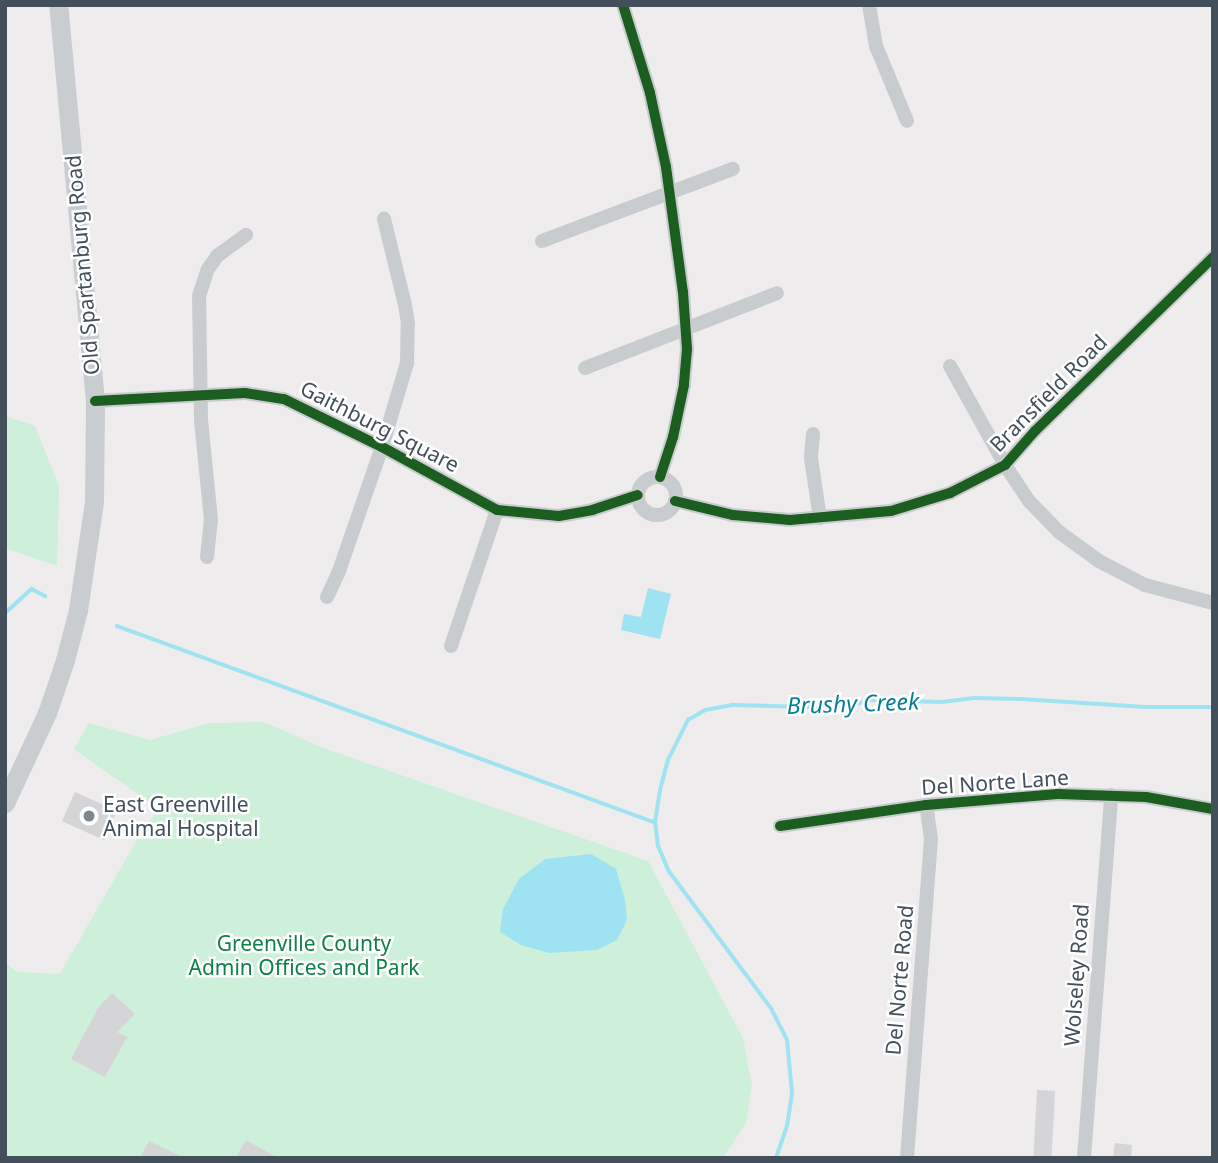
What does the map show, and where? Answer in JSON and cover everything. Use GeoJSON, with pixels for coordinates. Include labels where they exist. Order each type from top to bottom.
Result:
{"type":"FeatureCollection","features":[{"type":"Feature","properties":{"kind":"main road","name":"Old Spartanburg Road"},"geometry":{"type":"LineString","coordinates":[[5,803],[47,713],[78,610],[94,502],[95,401],[58,5]]}},
{"type":"Feature","properties":{"kind":"street"},"geometry":{"type":"LineString","coordinates":[[623,5],[650,93],[669,194],[685,327],[684,385],[673,437],[660,477]]}},
{"type":"Feature","properties":{"kind":"street"},"geometry":{"type":"LineString","coordinates":[[869,5],[876,46],[907,121]]}},
{"type":"Feature","properties":{"kind":"street"},"geometry":{"type":"LineString","coordinates":[[542,241],[733,169]]}},
{"type":"Feature","properties":{"kind":"street"},"geometry":{"type":"LineString","coordinates":[[327,597],[340,571],[402,386],[408,342],[405,305],[384,219]]}},
{"type":"Feature","properties":{"kind":"street"},"geometry":{"type":"LineString","coordinates":[[207,557],[211,520],[201,395],[198,310],[201,285],[217,256],[246,235]]}},
{"type":"Feature","properties":{"kind":"street","name":"Bransfield Road"},"geometry":{"type":"LineString","coordinates":[[675,500],[753,518],[820,517],[865,515],[909,507],[950,493],[1005,465],[1213,257]]}},
{"type":"Feature","properties":{"kind":"street"},"geometry":{"type":"LineString","coordinates":[[585,368],[776,293]]}},
{"type":"Feature","properties":{"kind":"street"},"geometry":{"type":"LineString","coordinates":[[950,366],[1005,465]]}},
{"type":"Feature","properties":{"kind":"street","name":"Gaithburg Square"},"geometry":{"type":"LineString","coordinates":[[95,401],[245,393],[284,399],[382,447],[497,510],[559,516],[592,510],[638,495]]}},
{"type":"Feature","properties":{"kind":"street"},"geometry":{"type":"LineString","coordinates":[[813,434],[811,458],[820,517]]}},
{"type":"Feature","properties":{"kind":"street","name":"Bransfield Road"},"geometry":{"type":"LineString","coordinates":[[1005,465],[1042,516],[1099,561],[1157,589],[1213,603]]}},
{"type":"Feature","properties":{"kind":"street"},"geometry":{"type":"LineString","coordinates":[[660,477],[673,485],[675,500],[668,511],[651,514],[641,506],[638,495],[643,483],[660,477]]}},
{"type":"Feature","properties":{"kind":"street"},"geometry":{"type":"LineString","coordinates":[[451,646],[497,510]]}},
{"type":"Feature","properties":{"kind":"street","name":"Del Norte Lane"},"geometry":{"type":"LineString","coordinates":[[780,826],[926,805],[1013,796],[1111,795],[1184,802],[1213,809]]}},
{"type":"Feature","properties":{"kind":"street","name":"Wolseley Road"},"geometry":{"type":"LineString","coordinates":[[1084,1158],[1111,795]]}},
{"type":"Feature","properties":{"kind":"street","name":"Del Norte Road"},"geometry":{"type":"LineString","coordinates":[[907,1158],[931,839],[926,805]]}},
{"type":"Feature","properties":{"kind":"green space"},"geometry":{"type":"Polygon","coordinates":[[[5,416],[35,426],[59,486],[57,566],[5,548],[5,416]]]}},
{"type":"Feature","properties":{"kind":"green space","name":"Greenville County Admin Offices and Park"},"geometry":{"type":"Polygon","coordinates":[[[263,722],[326,749],[648,861],[743,1038],[752,1086],[746,1123],[723,1158],[5,1158],[5,962],[17,972],[60,974],[142,831],[159,809],[74,749],[89,723],[150,740],[210,723],[263,722]]]}},
{"type":"Feature","properties":{"kind":"water"},"geometry":{"type":"Polygon","coordinates":[[[648,588],[671,594],[660,639],[621,630],[624,614],[641,617],[648,588]]]}},
{"type":"Feature","properties":{"kind":"water"},"geometry":{"type":"Polygon","coordinates":[[[591,854],[616,869],[625,900],[627,920],[617,940],[597,950],[549,953],[521,945],[500,932],[503,909],[519,879],[545,859],[591,854]]]}},
{"type":"Feature","properties":{"kind":"building","name":"East Greenville Animal Hospital"},"geometry":{"type":"Polygon","coordinates":[[[75,792],[117,811],[104,840],[62,821],[75,792]]]}},
{"type":"Feature","properties":{"kind":"building"},"geometry":{"type":"Polygon","coordinates":[[[112,993],[135,1014],[117,1032],[127,1037],[105,1077],[71,1059],[98,1008],[112,993]]]}},
{"type":"Feature","properties":{"kind":"building"},"geometry":{"type":"Polygon","coordinates":[[[1037,1090],[1055,1091],[1051,1158],[1033,1158],[1037,1090]]]}},
{"type":"Feature","properties":{"kind":"building"},"geometry":{"type":"Polygon","coordinates":[[[246,1140],[278,1158],[236,1158],[246,1140]]]}},
{"type":"Feature","properties":{"kind":"building"},"geometry":{"type":"Polygon","coordinates":[[[149,1141],[184,1158],[140,1158],[149,1141]]]}},
{"type":"Feature","properties":{"kind":"building"},"geometry":{"type":"Polygon","coordinates":[[[1115,1143],[1132,1145],[1131,1158],[1113,1158],[1115,1143]]]}},
{"type":"Feature","properties":{"kind":"waterway"},"geometry":{"type":"LineString","coordinates":[[5,613],[32,589],[45,596]]}},
{"type":"Feature","properties":{"kind":"waterway"},"geometry":{"type":"LineString","coordinates":[[117,626],[654,822]]}},
{"type":"Feature","properties":{"kind":"waterway","name":"Brushy Creek"},"geometry":{"type":"LineString","coordinates":[[776,1158],[787,1126],[792,1093],[787,1040],[772,1010],[669,872],[658,846],[655,822],[660,790],[668,760],[688,720],[705,710],[733,705],[841,708],[871,700],[942,702],[976,698],[1146,707],[1213,707]]}},
{"type":"Feature","properties":{"kind":"cycle path"},"geometry":{"type":"LineString","coordinates":[[623,5],[650,93],[666,167],[683,292],[687,349],[684,385],[673,437],[660,477]]}},
{"type":"Feature","properties":{"kind":"cycle path"},"geometry":{"type":"LineString","coordinates":[[675,501],[733,515],[790,520],[891,511],[950,493],[1005,465],[1035,431],[1213,257]]}},
{"type":"Feature","properties":{"kind":"cycle path"},"geometry":{"type":"LineString","coordinates":[[95,401],[245,393],[284,399],[382,447],[497,510],[559,516],[592,510],[638,495]]}},
{"type":"Feature","properties":{"kind":"cycle path"},"geometry":{"type":"LineString","coordinates":[[780,826],[926,805],[1058,794],[1146,797],[1213,809]]}},
{"type":"Feature","properties":{"kind":"place","name":"East Greenville Animal Hospital"},"geometry":{"type":"Point","coordinates":[89,816]}}]}
